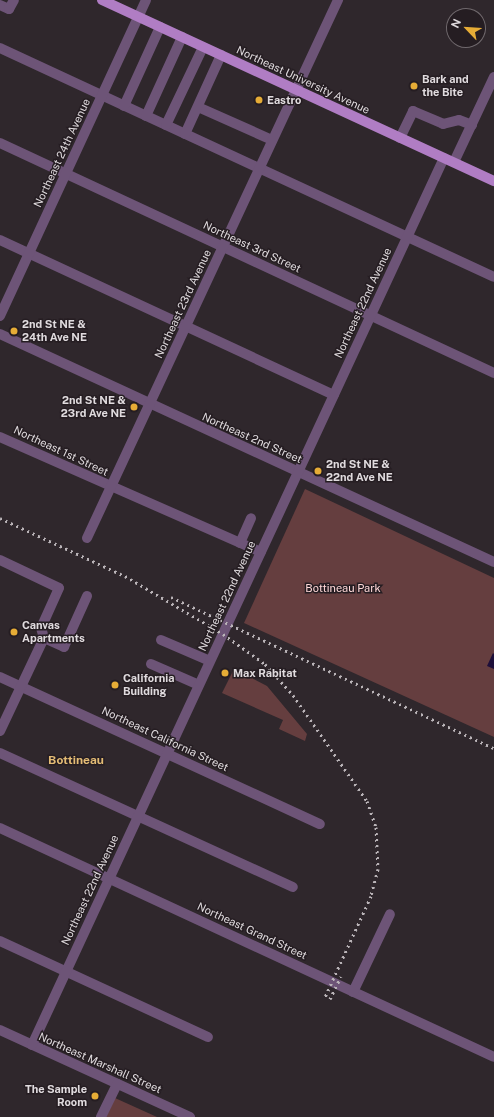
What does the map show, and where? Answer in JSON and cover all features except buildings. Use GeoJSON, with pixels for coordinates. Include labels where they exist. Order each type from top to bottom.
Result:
{"type":"FeatureCollection","features":[{"type":"Feature","properties":{"kind":"main road","name":"Northeast University Avenue"},"geometry":{"type":"LineString","coordinates":[[102,0],[494,181]]}},
{"type":"Feature","properties":{"kind":"street"},"geometry":{"type":"LineString","coordinates":[[0,5],[9,9],[14,0]]}},
{"type":"Feature","properties":{"kind":"street","name":"Northeast 24th Avenue"},"geometry":{"type":"LineString","coordinates":[[0,316],[146,0]]}},
{"type":"Feature","properties":{"kind":"street","name":"Northeast 23rd Avenue"},"geometry":{"type":"LineString","coordinates":[[88,538],[295,89],[338,0]]}},
{"type":"Feature","properties":{"kind":"street"},"geometry":{"type":"LineString","coordinates":[[124,106],[160,27]]}},
{"type":"Feature","properties":{"kind":"street"},"geometry":{"type":"LineString","coordinates":[[146,116],[182,37]]}},
{"type":"Feature","properties":{"kind":"street"},"geometry":{"type":"LineString","coordinates":[[166,126],[203,47]]}},
{"type":"Feature","properties":{"kind":"street"},"geometry":{"type":"LineString","coordinates":[[0,48],[494,277]]}},
{"type":"Feature","properties":{"kind":"street"},"geometry":{"type":"LineString","coordinates":[[185,134],[221,55]]}},
{"type":"Feature","properties":{"kind":"street"},"geometry":{"type":"LineString","coordinates":[[454,162],[494,77]]}},
{"type":"Feature","properties":{"kind":"street"},"geometry":{"type":"LineString","coordinates":[[198,107],[272,140]]}},
{"type":"Feature","properties":{"kind":"street"},"geometry":{"type":"LineString","coordinates":[[400,138],[413,111],[443,124],[459,120],[472,125]]}},
{"type":"Feature","properties":{"kind":"street","name":"Northeast 3rd Street"},"geometry":{"type":"LineString","coordinates":[[0,143],[494,373]]}},
{"type":"Feature","properties":{"kind":"street","name":"Northeast 22nd Avenue"},"geometry":{"type":"LineString","coordinates":[[32,1045],[444,158]]}},
{"type":"Feature","properties":{"kind":"street"},"geometry":{"type":"LineString","coordinates":[[0,240],[334,395]]}},
{"type":"Feature","properties":{"kind":"street","name":"Northeast 2nd Street"},"geometry":{"type":"LineString","coordinates":[[0,334],[150,405],[494,562]]}},
{"type":"Feature","properties":{"kind":"street","name":"Northeast 1st Street"},"geometry":{"type":"LineString","coordinates":[[0,436],[112,488],[122,488],[261,552]]}},
{"type":"Feature","properties":{"kind":"street"},"geometry":{"type":"LineString","coordinates":[[240,543],[251,518]]}},
{"type":"Feature","properties":{"kind":"street"},"geometry":{"type":"LineString","coordinates":[[0,560],[59,588],[41,628],[44,638],[0,731]]}},
{"type":"Feature","properties":{"kind":"street"},"geometry":{"type":"LineString","coordinates":[[44,638],[64,646],[87,596]]}},
{"type":"Feature","properties":{"kind":"street"},"geometry":{"type":"LineString","coordinates":[[161,640],[210,661]]}},
{"type":"Feature","properties":{"kind":"street"},"geometry":{"type":"LineString","coordinates":[[151,664],[198,685]]}},
{"type":"Feature","properties":{"kind":"street","name":"Northeast California Street"},"geometry":{"type":"LineString","coordinates":[[0,677],[167,752],[320,824]]}},
{"type":"Feature","properties":{"kind":"street"},"geometry":{"type":"LineString","coordinates":[[0,753],[137,817],[294,887]]}},
{"type":"Feature","properties":{"kind":"street","name":"Northeast Grand Street"},"geometry":{"type":"LineString","coordinates":[[0,828],[494,1057]]}},
{"type":"Feature","properties":{"kind":"street"},"geometry":{"type":"LineString","coordinates":[[354,992],[390,914]]}},
{"type":"Feature","properties":{"kind":"street"},"geometry":{"type":"LineString","coordinates":[[0,941],[208,1037]]}},
{"type":"Feature","properties":{"kind":"street","name":"Northeast Marshall Street"},"geometry":{"type":"LineString","coordinates":[[0,1030],[190,1117]]}},
{"type":"Feature","properties":{"kind":"street"},"geometry":{"type":"LineString","coordinates":[[101,1117],[117,1084]]}},
{"type":"Feature","properties":{"kind":"green space","name":"Bottineau Park"},"geometry":{"type":"Polygon","coordinates":[[[305,489],[494,578],[494,737],[244,623],[305,489]]]}},
{"type":"Feature","properties":{"kind":"green space"},"geometry":{"type":"Polygon","coordinates":[[[234,669],[267,686],[307,734],[305,741],[279,729],[283,720],[222,693],[234,669]]]}},
{"type":"Feature","properties":{"kind":"green space"},"geometry":{"type":"Polygon","coordinates":[[[115,1098],[157,1117],[106,1117],[115,1098]]]}},
{"type":"Feature","properties":{"kind":"shaded area"},"geometry":{"type":"Polygon","coordinates":[[[493,653],[494,654],[494,669],[487,666],[493,653]]]}},
{"type":"Feature","properties":{"kind":"railway"},"geometry":{"type":"LineString","coordinates":[[0,518],[129,578]]}},
{"type":"Feature","properties":{"kind":"railway"},"geometry":{"type":"LineString","coordinates":[[125,576],[223,634],[265,664],[293,695],[367,801],[376,827],[378,869],[371,896],[325,997]]}},
{"type":"Feature","properties":{"kind":"railway"},"geometry":{"type":"LineString","coordinates":[[171,597],[494,748]]}},
{"type":"Feature","properties":{"kind":"railway"},"geometry":{"type":"LineString","coordinates":[[330,999],[341,976]]}},
{"type":"Feature","properties":{"kind":"place","name":"Bark and the Bite"},"geometry":{"type":"Point","coordinates":[414,86]}},
{"type":"Feature","properties":{"kind":"place","name":"Eastro"},"geometry":{"type":"Point","coordinates":[259,100]}},
{"type":"Feature","properties":{"kind":"place","name":"2nd St NE & 24th Ave NE"},"geometry":{"type":"Point","coordinates":[14,331]}},
{"type":"Feature","properties":{"kind":"place","name":"2nd St NE & 23rd Ave NE"},"geometry":{"type":"Point","coordinates":[134,407]}},
{"type":"Feature","properties":{"kind":"place","name":"2nd St NE & 22nd Ave NE"},"geometry":{"type":"Point","coordinates":[318,471]}},
{"type":"Feature","properties":{"kind":"place","name":"Canvas Apartments"},"geometry":{"type":"Point","coordinates":[14,632]}},
{"type":"Feature","properties":{"kind":"place","name":"Max Rabitat"},"geometry":{"type":"Point","coordinates":[225,673]}},
{"type":"Feature","properties":{"kind":"place","name":"California Building"},"geometry":{"type":"Point","coordinates":[115,685]}},
{"type":"Feature","properties":{"kind":"place","name":"The Sample Room"},"geometry":{"type":"Point","coordinates":[95,1096]}},
{"type":"Feature","properties":{"kind":"district","name":"Bottineau"},"geometry":{"type":"Point","coordinates":[76,761]}}]}
